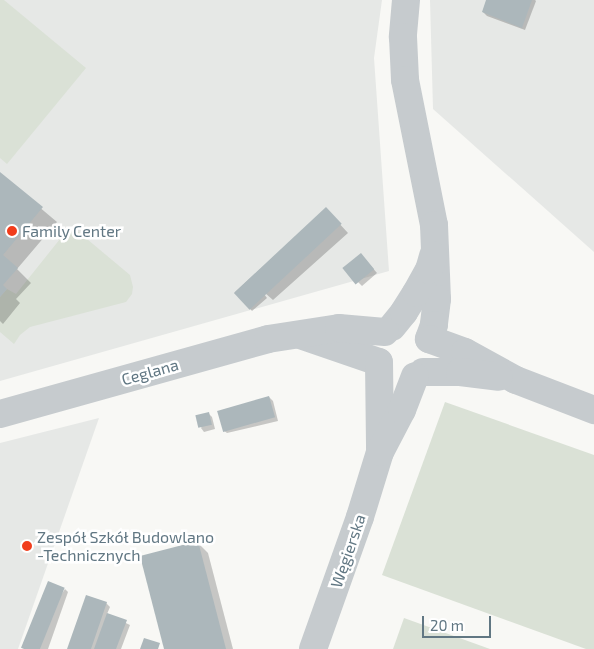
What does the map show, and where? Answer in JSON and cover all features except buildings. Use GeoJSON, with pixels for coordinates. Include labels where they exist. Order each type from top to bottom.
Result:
{"type":"FeatureCollection","features":[{"type":"Feature","properties":{"kind":"street"},"geometry":{"type":"LineString","coordinates":[[406,0],[403,37],[404,80],[411,119],[430,197],[434,225],[437,299],[434,325],[430,339],[432,356],[419,374]]}},
{"type":"Feature","properties":{"kind":"street"},"geometry":{"type":"LineString","coordinates":[[434,252],[429,270],[416,293],[404,312],[388,329],[378,346],[379,362],[386,371],[394,376],[405,378],[419,374],[460,372],[516,380]]}},
{"type":"Feature","properties":{"kind":"street"},"geometry":{"type":"LineString","coordinates":[[388,329],[400,324],[417,326],[430,339],[465,352],[516,380],[594,410]]}},
{"type":"Feature","properties":{"kind":"street","name":"Ceglana"},"geometry":{"type":"LineString","coordinates":[[0,414],[268,339],[339,328],[388,329]]}},
{"type":"Feature","properties":{"kind":"street","name":"Ceglana"},"geometry":{"type":"LineString","coordinates":[[300,335],[379,362]]}},
{"type":"Feature","properties":{"kind":"street","name":"Węgierska"},"geometry":{"type":"LineString","coordinates":[[379,362],[380,452]]}},
{"type":"Feature","properties":{"kind":"street","name":"Węgierska"},"geometry":{"type":"LineString","coordinates":[[312,649],[357,525],[380,452],[419,374]]}},
{"type":"Feature","properties":{"kind":"shaded area"},"geometry":{"type":"Polygon","coordinates":[[[0,0],[382,0],[374,58],[389,271],[0,381],[0,0]]]}},
{"type":"Feature","properties":{"kind":"shaded area"},"geometry":{"type":"Polygon","coordinates":[[[0,0],[4,0],[86,68],[7,164],[0,158],[0,0]]]}},
{"type":"Feature","properties":{"kind":"shaded area"},"geometry":{"type":"Polygon","coordinates":[[[430,0],[594,0],[594,252],[433,109],[430,0]]]}},
{"type":"Feature","properties":{"kind":"shaded area"},"geometry":{"type":"Polygon","coordinates":[[[71,229],[75,229],[130,275],[133,287],[132,294],[126,302],[30,327],[20,335],[14,344],[0,332],[0,297],[7,289],[16,294],[64,234],[71,229]]]}},
{"type":"Feature","properties":{"kind":"shaded area"},"geometry":{"type":"Polygon","coordinates":[[[445,402],[594,455],[594,649],[586,649],[382,575],[445,402]]]}},
{"type":"Feature","properties":{"kind":"shaded area","name":"Zespół Szkół Budowlano -Technicznych"},"geometry":{"type":"Polygon","coordinates":[[[99,418],[18,649],[0,649],[0,443],[99,418]]]}},
{"type":"Feature","properties":{"kind":"shaded area"},"geometry":{"type":"Polygon","coordinates":[[[404,618],[490,649],[393,649],[404,618]]]}},
{"type":"Feature","properties":{"kind":"place","name":"Family Center"},"geometry":{"type":"Point","coordinates":[12,231]}},
{"type":"Feature","properties":{"kind":"place","name":"Zespół Szkół Budowlano -Technicznych"},"geometry":{"type":"Point","coordinates":[27,546]}}]}
